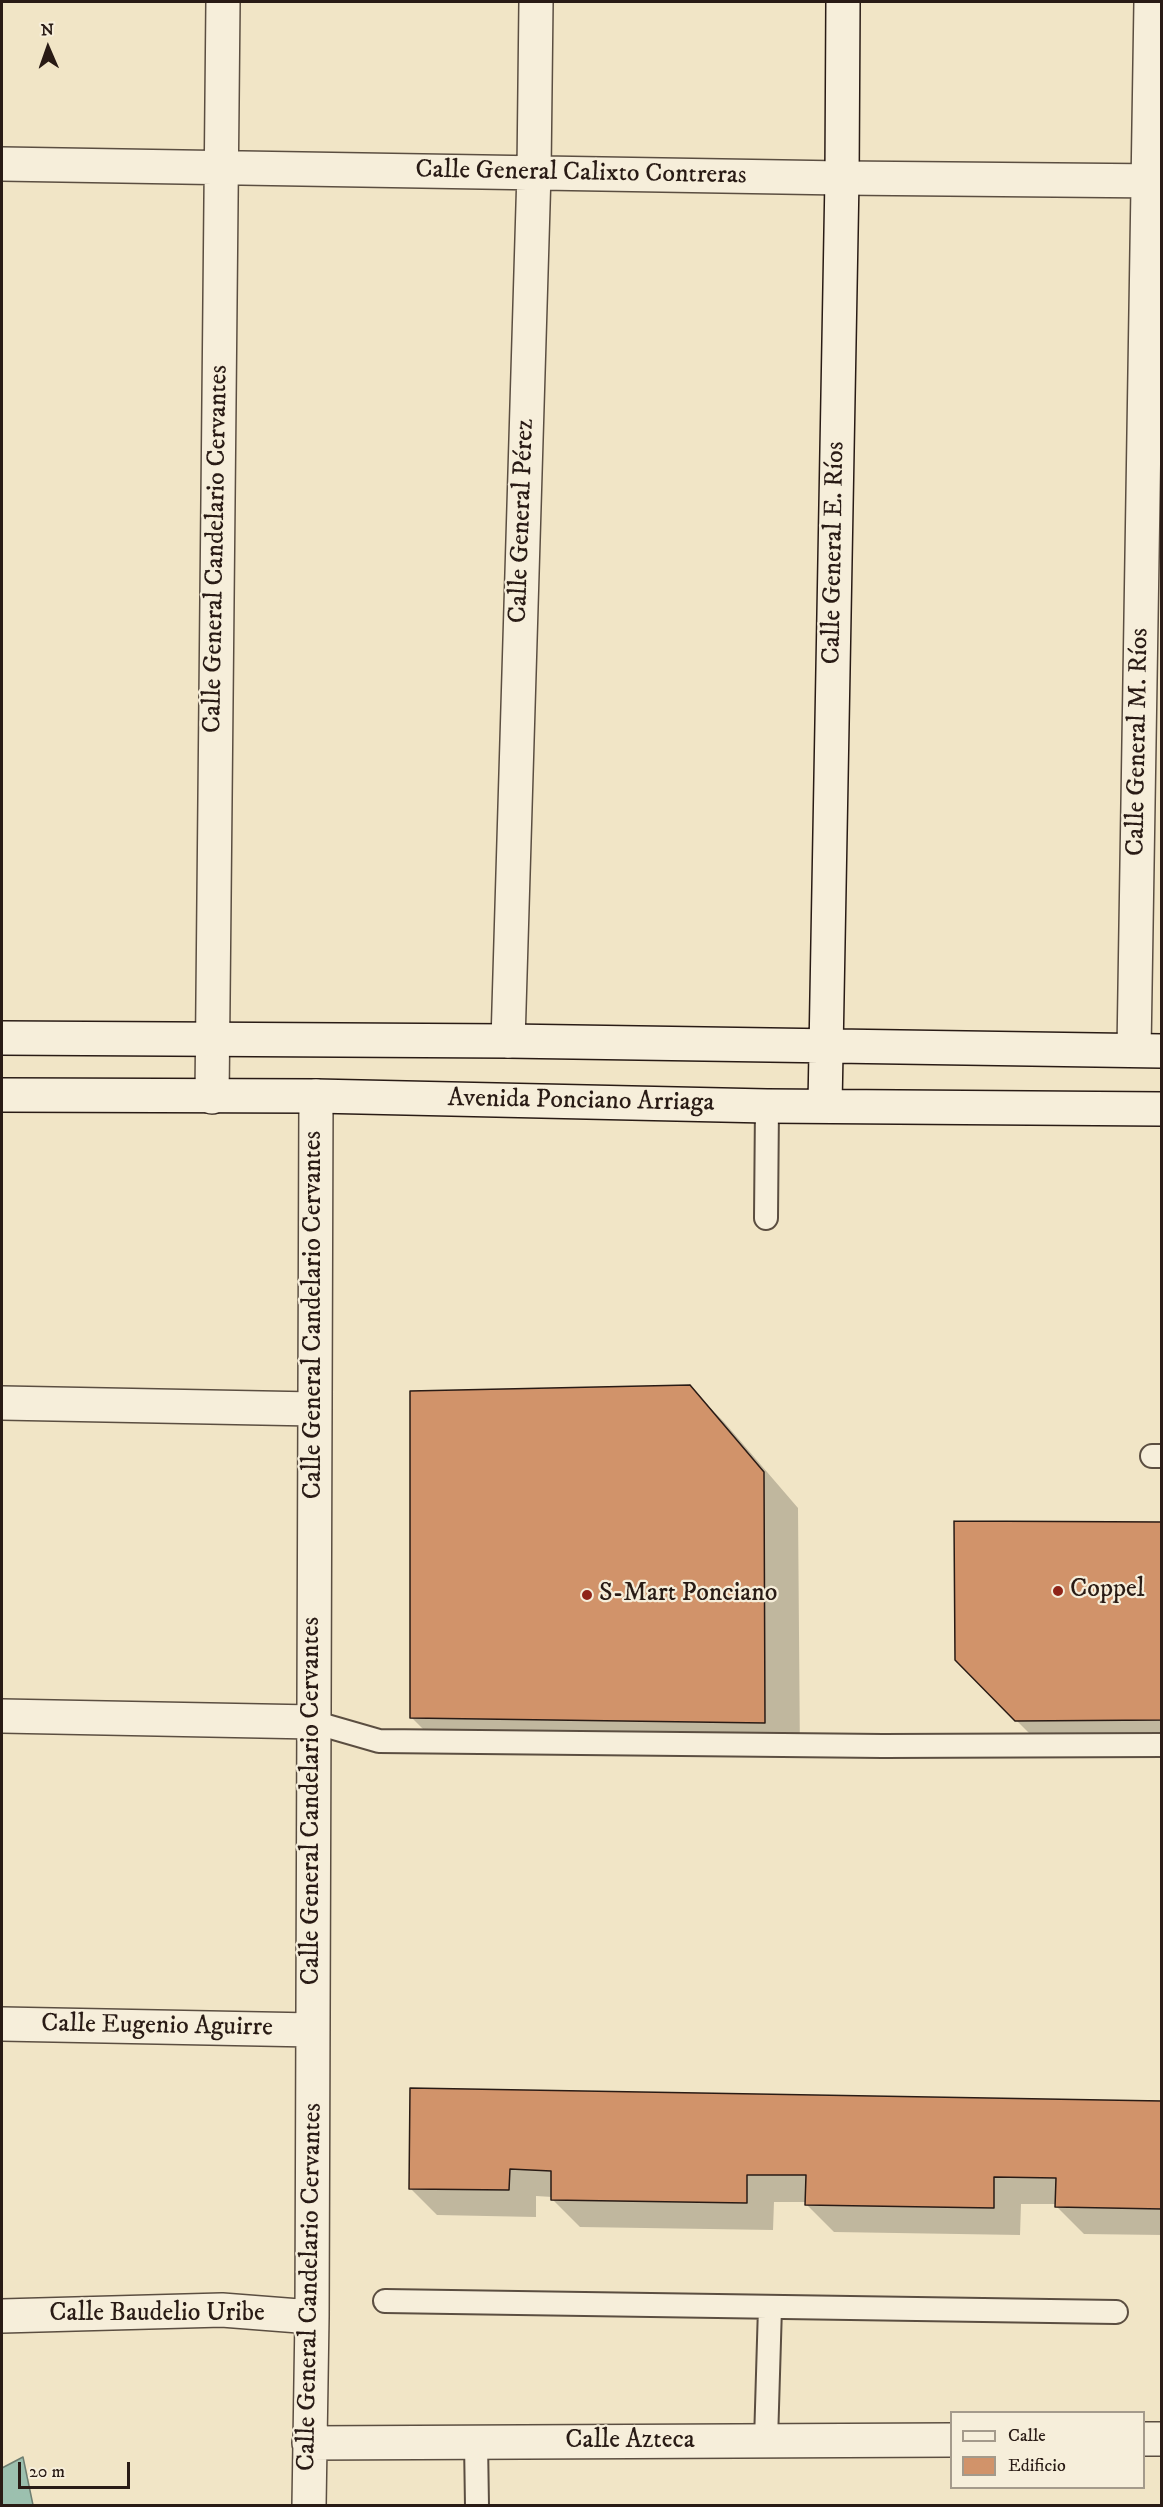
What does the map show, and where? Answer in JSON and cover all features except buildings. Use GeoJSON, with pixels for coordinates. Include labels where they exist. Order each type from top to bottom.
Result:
{"type":"FeatureCollection","features":[{"type":"Feature","properties":{"kind":"street","name":"Calle General Candelario Cervantes"},"geometry":{"type":"LineString","coordinates":[[212,1097],[223,2]]}},
{"type":"Feature","properties":{"kind":"street","name":"Calle General Pérez"},"geometry":{"type":"LineString","coordinates":[[508,1041],[534,172],[536,2]]}},
{"type":"Feature","properties":{"kind":"street","name":"Calle General E. Ríos"},"geometry":{"type":"LineString","coordinates":[[825,1105],[843,178],[843,2]]}},
{"type":"Feature","properties":{"kind":"street","name":"Calle General M. Ríos"},"geometry":{"type":"LineString","coordinates":[[1148,1050],[1155,181],[1151,2]]}},
{"type":"Feature","properties":{"kind":"street","name":"Calle General Calixto Contreras"},"geometry":{"type":"LineString","coordinates":[[2,164],[1155,181]]}},
{"type":"Feature","properties":{"kind":"street"},"geometry":{"type":"LineString","coordinates":[[2,1038],[508,1041],[1148,1050]]}},
{"type":"Feature","properties":{"kind":"street","name":"Avenida Ponciano Arriaga"},"geometry":{"type":"LineString","coordinates":[[2,1095],[316,1096],[767,1106],[1161,1109]]}},
{"type":"Feature","properties":{"kind":"street","name":"Calle General Candelario Cervantes"},"geometry":{"type":"LineString","coordinates":[[309,2505],[312,2317],[316,1096]]}},
{"type":"Feature","properties":{"kind":"street"},"geometry":{"type":"LineString","coordinates":[[2,1403],[314,1408]]}},
{"type":"Feature","properties":{"kind":"street"},"geometry":{"type":"LineString","coordinates":[[2,1716],[313,1722]]}},
{"type":"Feature","properties":{"kind":"street","name":"Calle Eugenio Aguirre"},"geometry":{"type":"LineString","coordinates":[[2,2024],[313,2030]]}},
{"type":"Feature","properties":{"kind":"street","name":"Calle Baudelio Uribe"},"geometry":{"type":"LineString","coordinates":[[2,2316],[222,2310],[312,2317]]}},
{"type":"Feature","properties":{"kind":"street"},"geometry":{"type":"LineString","coordinates":[[1145,2439],[1161,2439]]}},
{"type":"Feature","properties":{"kind":"street","name":"Calle Azteca"},"geometry":{"type":"LineString","coordinates":[[309,2443],[950,2440]]}},
{"type":"Feature","properties":{"kind":"lane"},"geometry":{"type":"LineString","coordinates":[[766,1218],[767,1106]]}},
{"type":"Feature","properties":{"kind":"lane"},"geometry":{"type":"LineString","coordinates":[[313,1722],[378,1741],[883,1746],[1161,1745]]}},
{"type":"Feature","properties":{"kind":"lane"},"geometry":{"type":"LineString","coordinates":[[385,2301],[1116,2312]]}},
{"type":"Feature","properties":{"kind":"lane"},"geometry":{"type":"LineString","coordinates":[[766,2441],[770,2307]]}},
{"type":"Feature","properties":{"kind":"lane"},"geometry":{"type":"LineString","coordinates":[[476,2442],[477,2505]]}},
{"type":"Feature","properties":{"kind":"shaded area"},"geometry":{"type":"Polygon","coordinates":[[[23,2457],[33,2505],[2,2505],[2,2468],[23,2457]]]}},
{"type":"Feature","properties":{"kind":"place","name":"Coppel"},"geometry":{"type":"Point","coordinates":[1058,1591]}},
{"type":"Feature","properties":{"kind":"place","name":"S-Mart Ponciano"},"geometry":{"type":"Point","coordinates":[587,1595]}}]}
